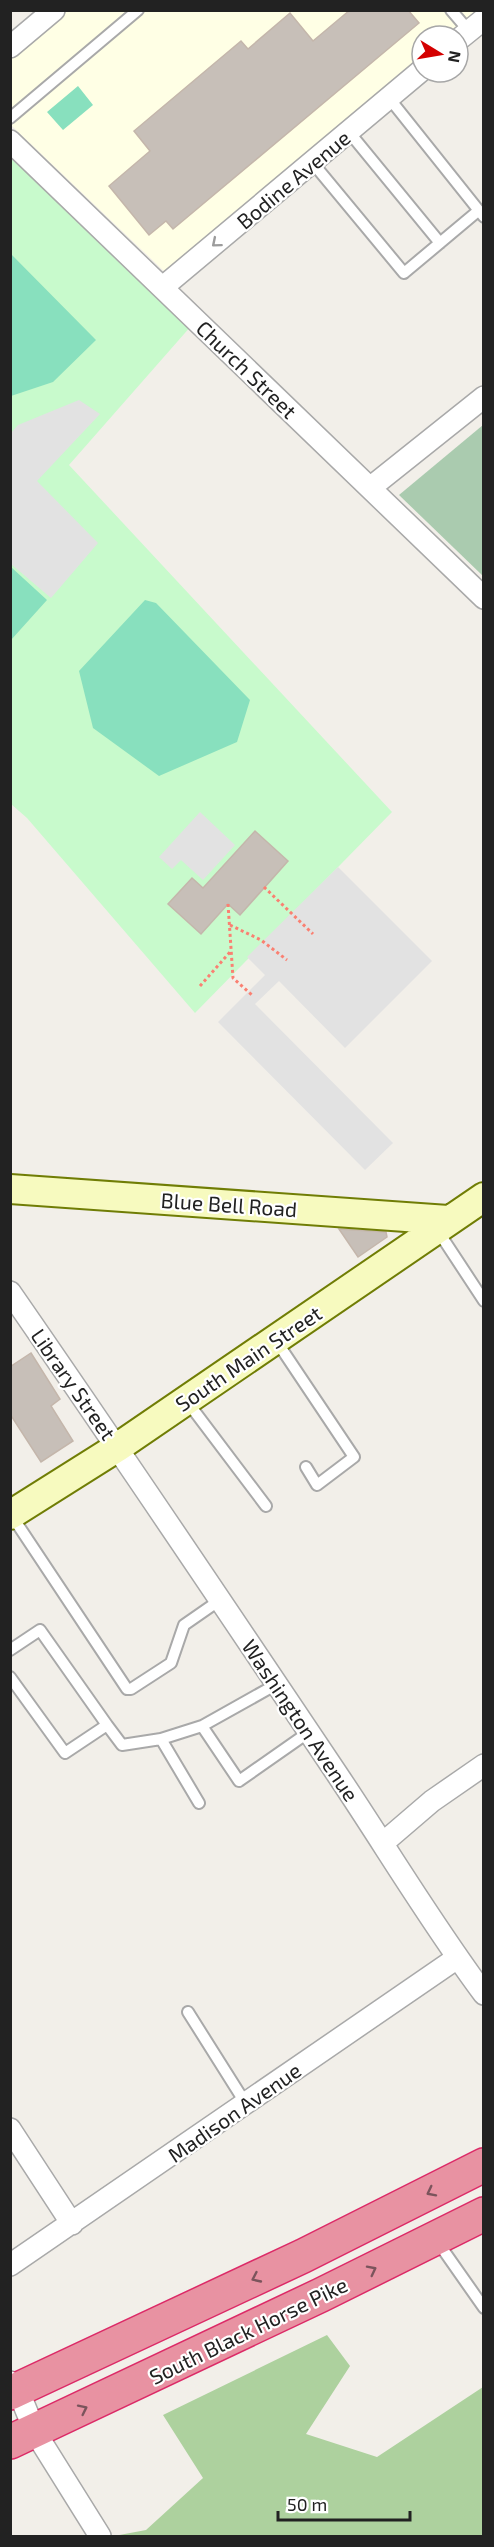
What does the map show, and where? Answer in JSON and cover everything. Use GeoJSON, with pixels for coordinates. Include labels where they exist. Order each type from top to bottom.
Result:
{"type":"FeatureCollection","features":[{"type":"Feature","properties":{"kind":"highway","name":"South Black Horse Pike"},"geometry":{"type":"LineString","coordinates":[[13,2388],[303,2256],[483,2166]]}},
{"type":"Feature","properties":{"kind":"highway","name":"South Black Horse Pike"},"geometry":{"type":"LineString","coordinates":[[23,2437],[321,2295],[483,2214]]}},
{"type":"Feature","properties":{"kind":"highway"},"geometry":{"type":"LineString","coordinates":[[303,2256],[321,2295]]}},
{"type":"Feature","properties":{"kind":"street"},"geometry":{"type":"LineString","coordinates":[[10,47],[54,10]]}},
{"type":"Feature","properties":{"kind":"street","name":"Bodine Avenue"},"geometry":{"type":"LineString","coordinates":[[164,287],[410,80]]}},
{"type":"Feature","properties":{"kind":"street","name":"Church Street"},"geometry":{"type":"LineString","coordinates":[[10,141],[164,287],[483,598]]}},
{"type":"Feature","properties":{"kind":"street"},"geometry":{"type":"LineString","coordinates":[[370,488],[483,397]]}},
{"type":"Feature","properties":{"kind":"street","name":"Blue Bell Road"},"geometry":{"type":"LineString","coordinates":[[10,1189],[442,1224]]}},
{"type":"Feature","properties":{"kind":"street","name":"South Main Street"},"geometry":{"type":"LineString","coordinates":[[11,1515],[118,1447],[442,1224],[481,1203]]}},
{"type":"Feature","properties":{"kind":"street","name":"Library Street"},"geometry":{"type":"LineString","coordinates":[[10,1293],[118,1447]]}},
{"type":"Feature","properties":{"kind":"street","name":"Washington Avenue"},"geometry":{"type":"LineString","coordinates":[[118,1447],[483,1994]]}},
{"type":"Feature","properties":{"kind":"street"},"geometry":{"type":"LineString","coordinates":[[383,1843],[432,1801],[483,1765]]}},
{"type":"Feature","properties":{"kind":"street","name":"Madison Avenue"},"geometry":{"type":"LineString","coordinates":[[10,2265],[457,1958]]}},
{"type":"Feature","properties":{"kind":"street"},"geometry":{"type":"LineString","coordinates":[[10,2129],[72,2224]]}},
{"type":"Feature","properties":{"kind":"street"},"geometry":{"type":"LineString","coordinates":[[13,2388],[23,2437],[100,2536]]}},
{"type":"Feature","properties":{"kind":"lane"},"geometry":{"type":"LineString","coordinates":[[10,118],[138,10]]}},
{"type":"Feature","properties":{"kind":"lane"},"geometry":{"type":"LineString","coordinates":[[451,10],[464,24]]}},
{"type":"Feature","properties":{"kind":"lane"},"geometry":{"type":"LineString","coordinates":[[312,162],[404,273],[440,243],[481,214],[389,98]]}},
{"type":"Feature","properties":{"kind":"lane"},"geometry":{"type":"LineString","coordinates":[[349,132],[440,243]]}},
{"type":"Feature","properties":{"kind":"lane"},"geometry":{"type":"LineString","coordinates":[[442,1224],[483,1301]]}},
{"type":"Feature","properties":{"kind":"lane"},"geometry":{"type":"LineString","coordinates":[[275,1339],[354,1457],[317,1485],[306,1467]]}},
{"type":"Feature","properties":{"kind":"lane"},"geometry":{"type":"LineString","coordinates":[[186,1400],[266,1506]]}},
{"type":"Feature","properties":{"kind":"lane"},"geometry":{"type":"LineString","coordinates":[[11,1515],[127,1689],[131,1689],[171,1663],[184,1625],[220,1600]]}},
{"type":"Feature","properties":{"kind":"lane"},"geometry":{"type":"LineString","coordinates":[[10,1650],[40,1630],[122,1745],[161,1739],[202,1726],[277,1684]]}},
{"type":"Feature","properties":{"kind":"lane"},"geometry":{"type":"LineString","coordinates":[[10,1677],[65,1753],[107,1725]]}},
{"type":"Feature","properties":{"kind":"lane"},"geometry":{"type":"LineString","coordinates":[[202,1726],[238,1781],[309,1732]]}},
{"type":"Feature","properties":{"kind":"lane"},"geometry":{"type":"LineString","coordinates":[[161,1739],[199,1803]]}},
{"type":"Feature","properties":{"kind":"lane"},"geometry":{"type":"LineString","coordinates":[[188,2012],[246,2104]]}},
{"type":"Feature","properties":{"kind":"lane"},"geometry":{"type":"LineString","coordinates":[[436,2238],[483,2308]]}},
{"type":"Feature","properties":{"kind":"path"},"geometry":{"type":"LineString","coordinates":[[264,887],[313,934]]}},
{"type":"Feature","properties":{"kind":"path"},"geometry":{"type":"LineString","coordinates":[[228,904],[234,978],[252,995]]}},
{"type":"Feature","properties":{"kind":"path"},"geometry":{"type":"LineString","coordinates":[[229,925],[261,940],[287,960]]}},
{"type":"Feature","properties":{"kind":"path"},"geometry":{"type":"LineString","coordinates":[[200,986],[231,951]]}},
{"type":"Feature","properties":{"kind":"shaded area"},"geometry":{"type":"Polygon","coordinates":[[[64,11],[483,11],[467,24],[410,24],[410,71],[165,272],[11,125],[10,54],[64,11]]]}},
{"type":"Feature","properties":{"kind":"shaded area"},"geometry":{"type":"Polygon","coordinates":[[[79,400],[100,414],[37,481],[98,543],[51,598],[11,564],[11,433],[18,425],[79,400]]]}},
{"type":"Feature","properties":{"kind":"shaded area"},"geometry":{"type":"Polygon","coordinates":[[[483,425],[483,576],[399,495],[483,425]]]}},
{"type":"Feature","properties":{"kind":"shaded area"},"geometry":{"type":"Polygon","coordinates":[[[200,812],[235,845],[203,880],[181,860],[172,869],[159,857],[200,812]]]}},
{"type":"Feature","properties":{"kind":"shaded area"},"geometry":{"type":"Polygon","coordinates":[[[338,867],[432,961],[345,1048],[279,981],[255,1004],[393,1143],[365,1170],[218,1022],[265,975],[247,957],[338,867]]]}},
{"type":"Feature","properties":{"kind":"green space"},"geometry":{"type":"Polygon","coordinates":[[[78,86],[93,105],[63,130],[47,112],[78,86]]]}},
{"type":"Feature","properties":{"kind":"green space"},"geometry":{"type":"Polygon","coordinates":[[[10,139],[199,317],[69,465],[392,812],[195,1013],[27,818],[11,804],[10,139]]]}},
{"type":"Feature","properties":{"kind":"green space"},"geometry":{"type":"Polygon","coordinates":[[[10,253],[96,340],[53,382],[11,396],[10,253]]]}},
{"type":"Feature","properties":{"kind":"green space"},"geometry":{"type":"Polygon","coordinates":[[[11,567],[47,600],[11,640],[11,567]]]}},
{"type":"Feature","properties":{"kind":"green space"},"geometry":{"type":"Polygon","coordinates":[[[145,600],[156,603],[250,700],[237,742],[159,776],[93,728],[79,671],[145,600]]]}},
{"type":"Feature","properties":{"kind":"green space"},"geometry":{"type":"Polygon","coordinates":[[[327,2335],[350,2366],[306,2434],[377,2457],[483,2387],[483,2536],[114,2536],[146,2530],[203,2478],[163,2415],[327,2335]]]}},
{"type":"Feature","properties":{"kind":"building"},"geometry":{"type":"Polygon","coordinates":[[[350,10],[408,10],[419,23],[410,24],[410,31],[173,229],[166,221],[149,235],[109,186],[150,151],[134,131],[241,41],[248,49],[290,13],[313,41],[350,10]]]}},
{"type":"Feature","properties":{"kind":"building"},"geometry":{"type":"Polygon","coordinates":[[[255,831],[288,861],[240,915],[228,904],[201,934],[168,904],[192,878],[203,888],[255,831]]]}},
{"type":"Feature","properties":{"kind":"building"},"geometry":{"type":"Polygon","coordinates":[[[339,1229],[386,1232],[387,1237],[358,1257],[339,1229]]]}},
{"type":"Feature","properties":{"kind":"building"},"geometry":{"type":"Polygon","coordinates":[[[31,1353],[60,1399],[51,1406],[73,1441],[41,1462],[10,1414],[10,1367],[31,1353]]]}}]}
